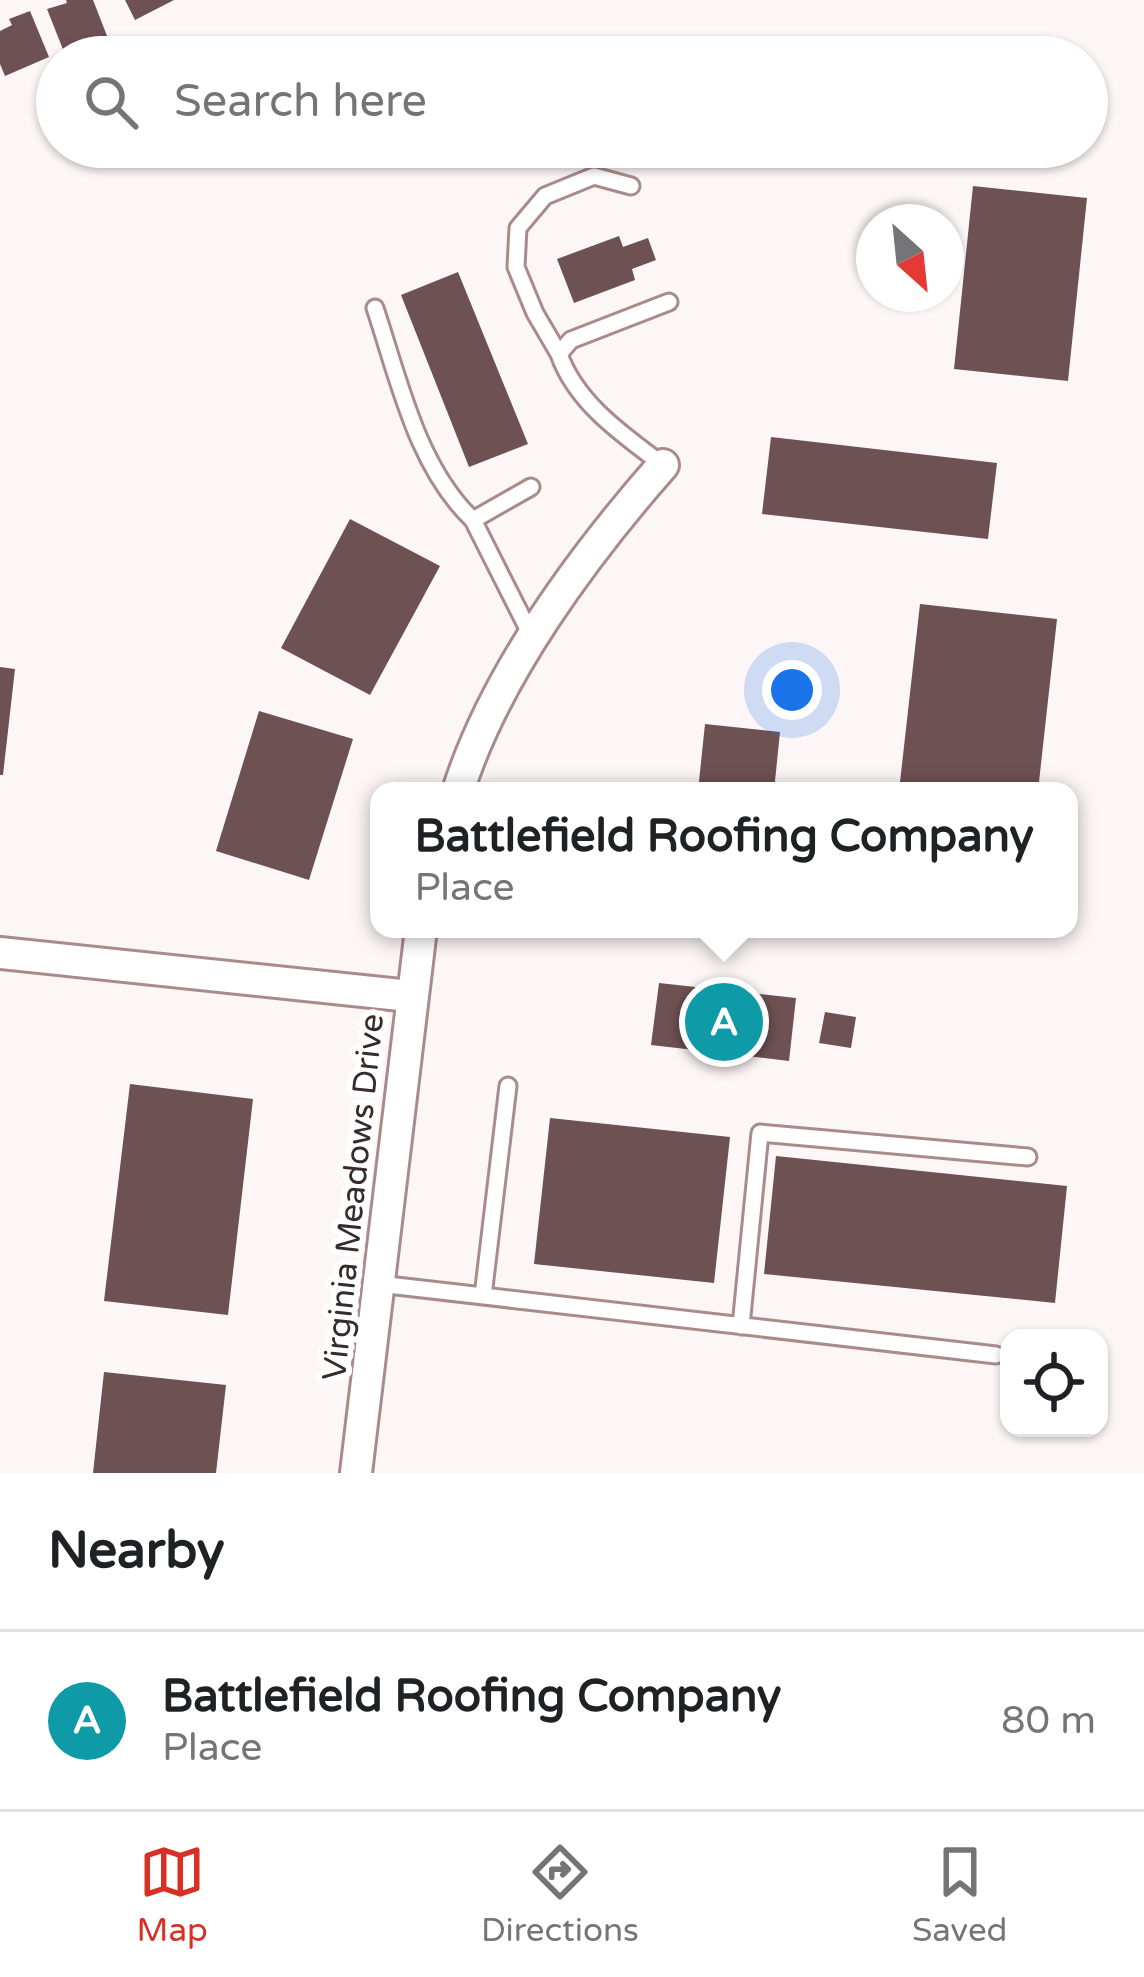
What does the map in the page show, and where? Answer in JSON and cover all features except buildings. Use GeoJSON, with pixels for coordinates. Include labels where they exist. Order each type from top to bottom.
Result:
{"type":"FeatureCollection","features":[{"type":"Feature","properties":{"kind":"street"},"geometry":{"type":"LineString","coordinates":[[462,782],[488,718],[533,640],[584,564],[663,465]]}},
{"type":"Feature","properties":{"kind":"street","name":"Virginia Meadows Drive"},"geometry":{"type":"LineString","coordinates":[[356,1473],[420,938]]}},
{"type":"Feature","properties":{"kind":"street"},"geometry":{"type":"LineString","coordinates":[[0,953],[410,996]]}},
{"type":"Feature","properties":{"kind":"lane"},"geometry":{"type":"LineString","coordinates":[[631,186],[594,176],[545,196],[518,228],[516,266],[565,370],[605,420],[663,465]]}},
{"type":"Feature","properties":{"kind":"lane"},"geometry":{"type":"LineString","coordinates":[[559,354],[571,340],[669,302]]}},
{"type":"Feature","properties":{"kind":"lane"},"geometry":{"type":"LineString","coordinates":[[375,308],[411,415],[444,490],[472,520],[533,640]]}},
{"type":"Feature","properties":{"kind":"lane"},"geometry":{"type":"LineString","coordinates":[[472,520],[531,487]]}},
{"type":"Feature","properties":{"kind":"lane"},"geometry":{"type":"LineString","coordinates":[[483,1297],[508,1086]]}},
{"type":"Feature","properties":{"kind":"lane"},"geometry":{"type":"LineString","coordinates":[[741,1326],[760,1133],[1028,1157]]}},
{"type":"Feature","properties":{"kind":"lane"},"geometry":{"type":"LineString","coordinates":[[379,1284],[996,1355]]}},
{"type":"Feature","properties":{"kind":"place","name":"Battlefield Roofing Company"},"geometry":{"type":"Point","coordinates":[724,1022]}}]}
